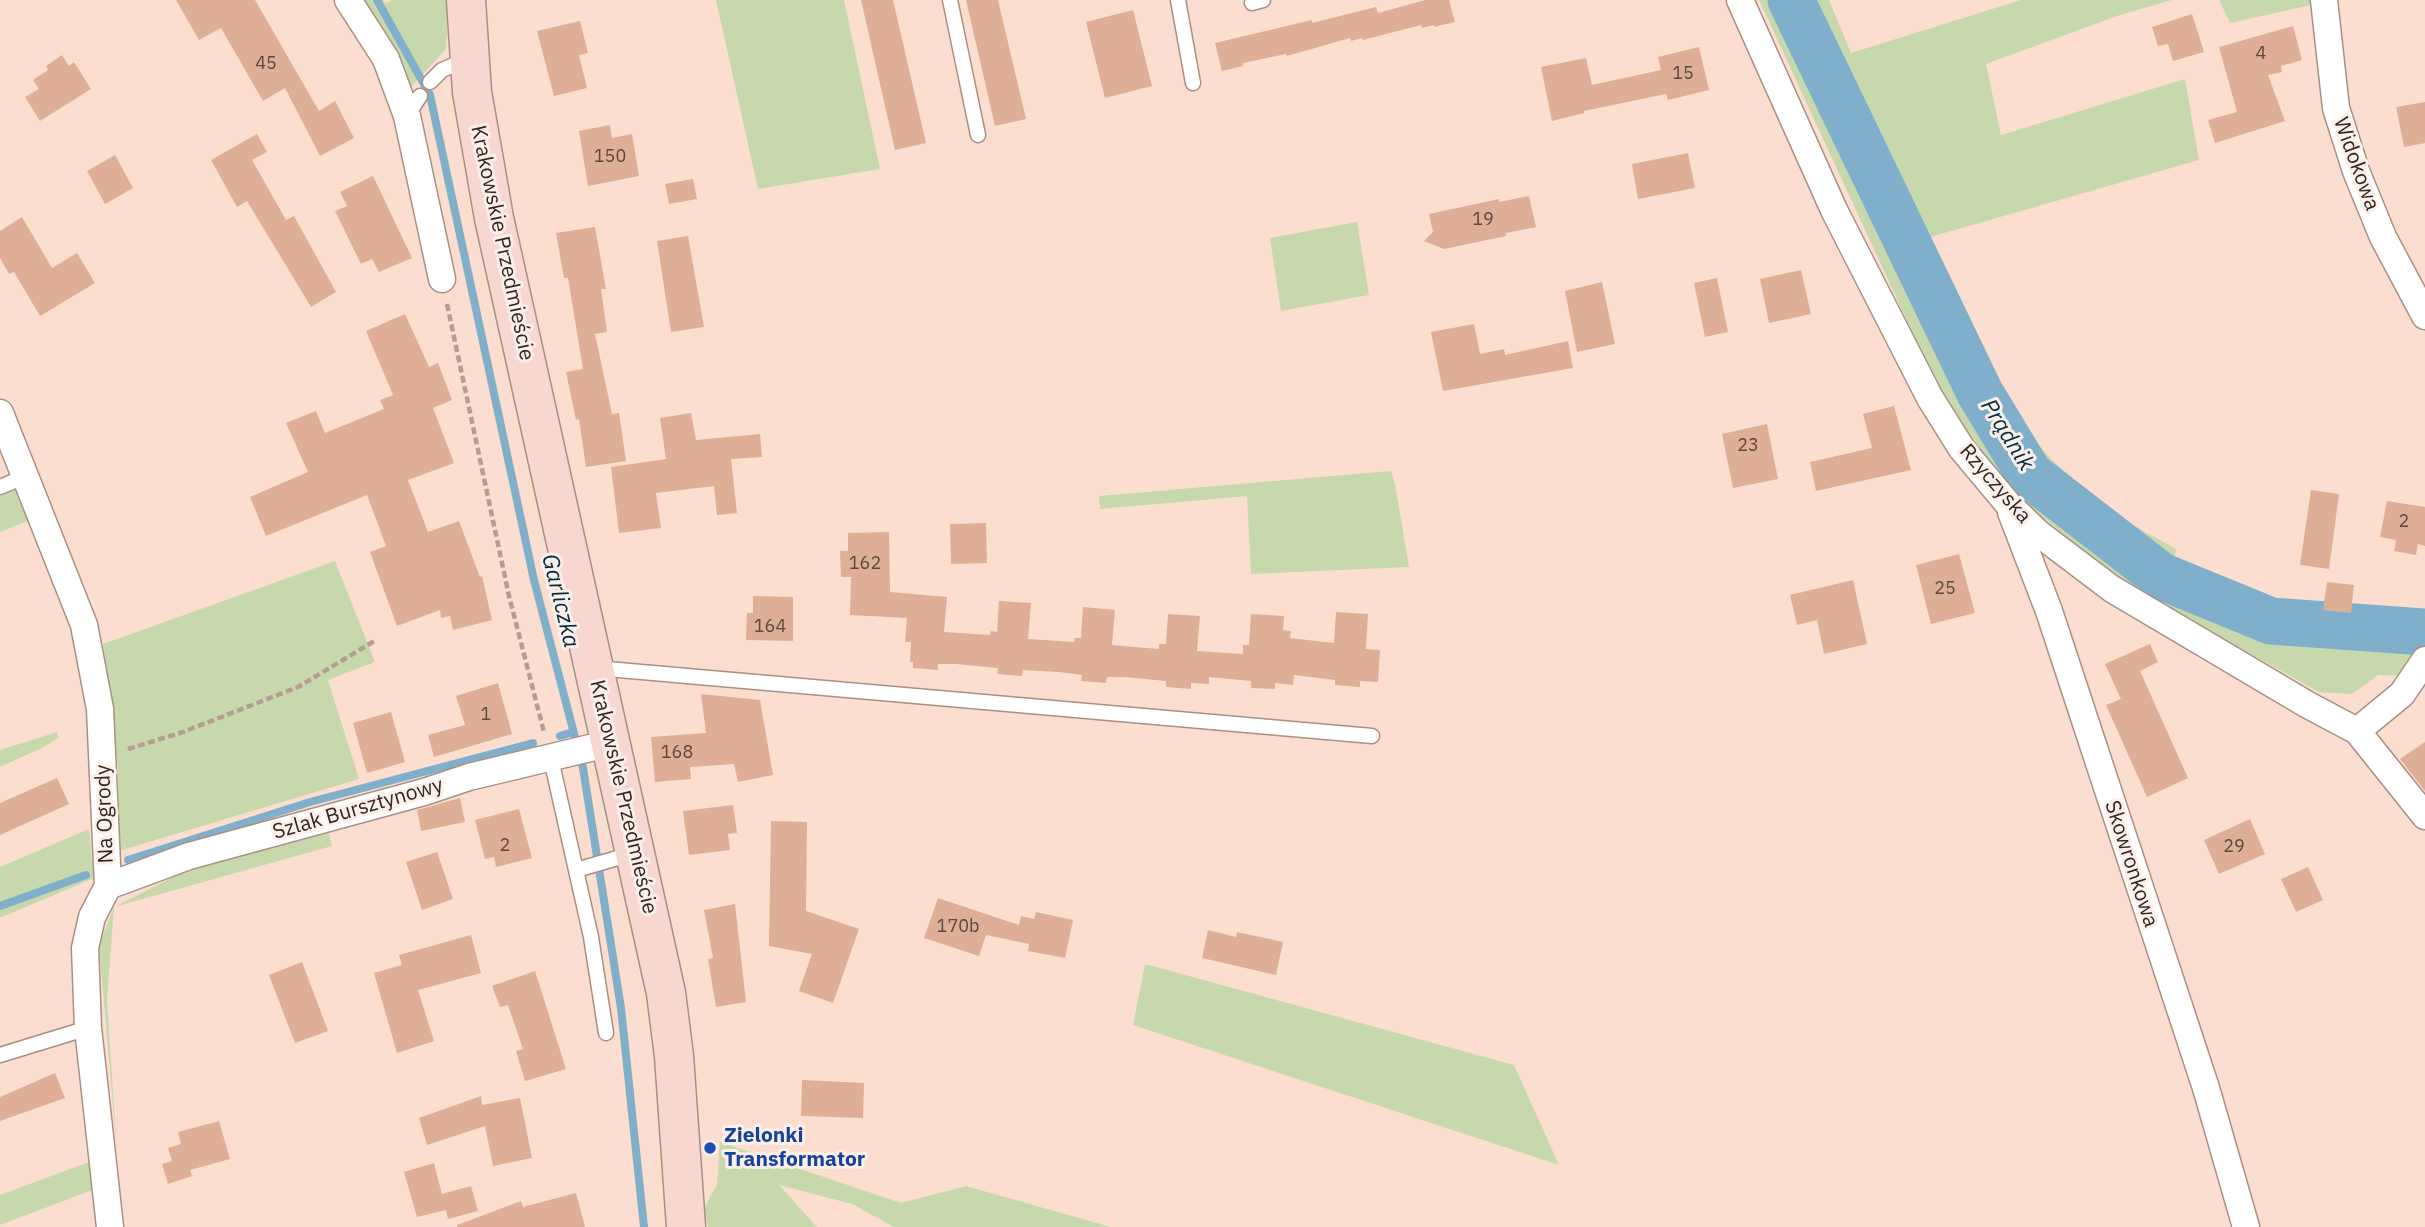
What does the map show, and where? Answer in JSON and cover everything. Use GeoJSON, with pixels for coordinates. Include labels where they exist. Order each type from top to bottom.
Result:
{"type":"FeatureCollection","features":[{"type":"Feature","properties":{"kind":"main road","name":"Krakowskie Przedmieście"},"geometry":{"type":"LineString","coordinates":[[466,0],[469,59],[494,218],[594,668],[578,751],[626,856],[670,1020],[686,1227]]}},
{"type":"Feature","properties":{"kind":"street"},"geometry":{"type":"LineString","coordinates":[[348,0],[414,106],[442,279]]}},
{"type":"Feature","properties":{"kind":"street","name":"Rzyczyska"},"geometry":{"type":"LineString","coordinates":[[1740,0],[1834,209],[1930,398],[1962,449],[2008,504],[2038,533],[2112,589],[2357,731],[2425,816]]}},
{"type":"Feature","properties":{"kind":"street","name":"Widokowa"},"geometry":{"type":"LineString","coordinates":[[2324,0],[2336,108],[2356,171],[2383,237],[2425,316]]}},
{"type":"Feature","properties":{"kind":"street","name":"Na Ogrody"},"geometry":{"type":"LineString","coordinates":[[0,413],[84,625],[100,709],[108,886],[92,917],[85,948],[88,1028],[110,1227]]}},
{"type":"Feature","properties":{"kind":"street","name":"Skowronkowa"},"geometry":{"type":"LineString","coordinates":[[2008,504],[2049,611],[2206,1088],[2246,1227]]}},
{"type":"Feature","properties":{"kind":"street"},"geometry":{"type":"LineString","coordinates":[[2357,731],[2402,694],[2425,660]]}},
{"type":"Feature","properties":{"kind":"street","name":"Szlak Bursztynowy"},"geometry":{"type":"LineString","coordinates":[[108,886],[189,856],[424,792],[469,777],[578,751]]}},
{"type":"Feature","properties":{"kind":"lane"},"geometry":{"type":"LineString","coordinates":[[950,0],[978,135]]}},
{"type":"Feature","properties":{"kind":"lane"},"geometry":{"type":"LineString","coordinates":[[1178,0],[1193,83]]}},
{"type":"Feature","properties":{"kind":"lane"},"geometry":{"type":"LineString","coordinates":[[430,82],[442,70],[469,59]]}},
{"type":"Feature","properties":{"kind":"lane"},"geometry":{"type":"LineString","coordinates":[[0,487],[26,477]]}},
{"type":"Feature","properties":{"kind":"lane"},"geometry":{"type":"LineString","coordinates":[[594,668],[1372,736]]}},
{"type":"Feature","properties":{"kind":"lane"},"geometry":{"type":"LineString","coordinates":[[578,751],[580,869],[606,1033]]}},
{"type":"Feature","properties":{"kind":"lane"},"geometry":{"type":"LineString","coordinates":[[580,869],[626,856]]}},
{"type":"Feature","properties":{"kind":"lane"},"geometry":{"type":"LineString","coordinates":[[0,1055],[88,1028]]}},
{"type":"Feature","properties":{"kind":"path"},"geometry":{"type":"LineString","coordinates":[[442,279],[509,596],[578,751]]}},
{"type":"Feature","properties":{"kind":"path"},"geometry":{"type":"LineString","coordinates":[[103,757],[183,732],[298,687],[376,640]]}},
{"type":"Feature","properties":{"kind":"green space"},"geometry":{"type":"Polygon","coordinates":[[[356,0],[383,0],[385,3],[392,0],[449,0],[446,49],[407,91],[356,0]]]}},
{"type":"Feature","properties":{"kind":"green space"},"geometry":{"type":"Polygon","coordinates":[[[716,0],[844,0],[880,169],[758,189],[716,0]]]}},
{"type":"Feature","properties":{"kind":"green space"},"geometry":{"type":"Polygon","coordinates":[[[1759,0],[1829,0],[1851,53],[2021,0],[2172,0],[2120,15],[1986,64],[2001,135],[2185,79],[2199,160],[1927,238],[2018,421],[2051,459],[2111,513],[2176,549],[2174,561],[2226,592],[2425,646],[2425,683],[2408,676],[2378,675],[2352,694],[2319,692],[2121,582],[2020,498],[1956,427],[1759,0]]]}},
{"type":"Feature","properties":{"kind":"green space"},"geometry":{"type":"Polygon","coordinates":[[[2219,0],[2315,0],[2316,4],[2230,23],[2219,0]]]}},
{"type":"Feature","properties":{"kind":"green space"},"geometry":{"type":"Polygon","coordinates":[[[1357,222],[1369,295],[1281,311],[1270,238],[1357,222]]]}},
{"type":"Feature","properties":{"kind":"green space"},"geometry":{"type":"Polygon","coordinates":[[[1391,471],[1409,567],[1251,574],[1247,496],[1100,509],[1099,496],[1391,471]]]}},
{"type":"Feature","properties":{"kind":"green space"},"geometry":{"type":"Polygon","coordinates":[[[12,482],[28,521],[0,532],[0,487],[12,482]]]}},
{"type":"Feature","properties":{"kind":"green space"},"geometry":{"type":"Polygon","coordinates":[[[335,561],[375,662],[328,680],[359,779],[119,851],[118,768],[103,644],[335,561]]]}},
{"type":"Feature","properties":{"kind":"green space"},"geometry":{"type":"Polygon","coordinates":[[[57,732],[58,738],[44,747],[0,767],[0,750],[57,732]]]}},
{"type":"Feature","properties":{"kind":"green space"},"geometry":{"type":"Polygon","coordinates":[[[327,828],[332,846],[114,907],[175,876],[327,828]]]}},
{"type":"Feature","properties":{"kind":"green space"},"geometry":{"type":"Polygon","coordinates":[[[89,829],[94,878],[0,918],[0,867],[89,829]]]}},
{"type":"Feature","properties":{"kind":"green space"},"geometry":{"type":"Polygon","coordinates":[[[114,907],[107,1000],[117,1152],[99,945],[114,907]]]}},
{"type":"Feature","properties":{"kind":"green space"},"geometry":{"type":"Polygon","coordinates":[[[1145,964],[1514,1065],[1559,1165],[1133,1025],[1145,964]]]}},
{"type":"Feature","properties":{"kind":"green space"},"geometry":{"type":"Polygon","coordinates":[[[720,1142],[901,1203],[966,1186],[1111,1227],[894,1227],[852,1204],[779,1185],[817,1227],[708,1227],[704,1208],[717,1185],[720,1142]]]}},
{"type":"Feature","properties":{"kind":"green space"},"geometry":{"type":"Polygon","coordinates":[[[94,1160],[95,1189],[0,1225],[0,1195],[94,1160]]]}},
{"type":"Feature","properties":{"kind":"building"},"geometry":{"type":"Polygon","coordinates":[[[176,0],[255,0],[319,111],[335,101],[354,138],[320,156],[285,88],[263,101],[221,28],[199,40],[176,0]]]}},
{"type":"Feature","properties":{"kind":"building"},"geometry":{"type":"Polygon","coordinates":[[[861,0],[893,0],[926,143],[895,150],[861,0]]]}},
{"type":"Feature","properties":{"kind":"building"},"geometry":{"type":"Polygon","coordinates":[[[966,0],[998,0],[1026,119],[995,126],[966,0]]]}},
{"type":"Feature","properties":{"kind":"building"},"geometry":{"type":"Polygon","coordinates":[[[1425,0],[1449,0],[1455,22],[1434,27],[1422,28],[1421,25],[1363,40],[1351,41],[1350,38],[1287,56],[1286,54],[1243,63],[1243,66],[1222,71],[1215,43],[1376,7],[1378,13],[1425,0]]]}},
{"type":"Feature","properties":{"kind":"building"},"geometry":{"type":"Polygon","coordinates":[[[1133,10],[1152,86],[1105,98],[1086,22],[1133,10]]]}},
{"type":"Feature","properties":{"kind":"building"},"geometry":{"type":"Polygon","coordinates":[[[2192,14],[2204,52],[2173,61],[2168,44],[2158,46],[2152,27],[2192,14]]]}},
{"type":"Feature","properties":{"kind":"building"},"geometry":{"type":"Polygon","coordinates":[[[580,21],[588,53],[579,55],[587,88],[554,96],[537,31],[580,21]]]}},
{"type":"Feature","properties":{"kind":"building"},"geometry":{"type":"Polygon","coordinates":[[[2293,26],[2302,60],[2281,66],[2282,72],[2268,75],[2285,121],[2215,143],[2208,120],[2237,112],[2219,47],[2293,26]]]}},
{"type":"Feature","properties":{"kind":"building"},"geometry":{"type":"Polygon","coordinates":[[[1699,47],[1709,90],[1668,100],[1666,94],[1584,111],[1552,121],[1541,67],[1586,58],[1592,85],[1661,70],[1658,57],[1699,47]]]}},
{"type":"Feature","properties":{"kind":"building"},"geometry":{"type":"Polygon","coordinates":[[[62,55],[69,66],[74,62],[91,89],[40,121],[25,97],[39,89],[33,80],[48,70],[46,66],[62,55]]]}},
{"type":"Feature","properties":{"kind":"building"},"geometry":{"type":"Polygon","coordinates":[[[2425,102],[2425,143],[2404,147],[2396,107],[2425,102]]]}},
{"type":"Feature","properties":{"kind":"building"},"geometry":{"type":"Polygon","coordinates":[[[610,125],[612,138],[632,134],[639,176],[588,186],[579,131],[610,125]]]}},
{"type":"Feature","properties":{"kind":"building"},"geometry":{"type":"Polygon","coordinates":[[[257,134],[267,152],[252,160],[286,220],[294,216],[336,292],[311,307],[247,201],[237,207],[211,160],[257,134]]]}},
{"type":"Feature","properties":{"kind":"building"},"geometry":{"type":"Polygon","coordinates":[[[1688,153],[1695,188],[1638,199],[1632,164],[1688,153]]]}},
{"type":"Feature","properties":{"kind":"building"},"geometry":{"type":"Polygon","coordinates":[[[115,155],[133,188],[105,204],[87,171],[115,155]]]}},
{"type":"Feature","properties":{"kind":"building"},"geometry":{"type":"Polygon","coordinates":[[[373,176],[412,258],[379,272],[372,259],[361,264],[335,211],[347,206],[340,192],[373,176]]]}},
{"type":"Feature","properties":{"kind":"building"},"geometry":{"type":"Polygon","coordinates":[[[693,179],[697,199],[669,204],[665,184],[693,179]]]}},
{"type":"Feature","properties":{"kind":"building"},"geometry":{"type":"Polygon","coordinates":[[[1529,196],[1536,227],[1444,249],[1424,241],[1433,232],[1429,214],[1499,199],[1499,202],[1529,196]]]}},
{"type":"Feature","properties":{"kind":"building"},"geometry":{"type":"Polygon","coordinates":[[[22,217],[52,268],[77,253],[95,283],[40,316],[14,272],[9,274],[0,258],[0,231],[22,217]]]}},
{"type":"Feature","properties":{"kind":"building"},"geometry":{"type":"Polygon","coordinates":[[[595,227],[606,289],[601,289],[607,332],[595,334],[612,414],[619,413],[626,461],[586,467],[579,419],[576,420],[566,372],[583,369],[568,278],[564,278],[556,233],[595,227]]]}},
{"type":"Feature","properties":{"kind":"building"},"geometry":{"type":"Polygon","coordinates":[[[688,236],[704,327],[671,332],[657,241],[688,236]]]}},
{"type":"Feature","properties":{"kind":"building"},"geometry":{"type":"Polygon","coordinates":[[[1801,270],[1811,314],[1769,323],[1760,279],[1801,270]]]}},
{"type":"Feature","properties":{"kind":"building"},"geometry":{"type":"Polygon","coordinates":[[[1717,278],[1728,332],[1705,337],[1694,283],[1717,278]]]}},
{"type":"Feature","properties":{"kind":"building"},"geometry":{"type":"Polygon","coordinates":[[[1602,282],[1615,344],[1577,352],[1565,291],[1602,282]]]}},
{"type":"Feature","properties":{"kind":"building"},"geometry":{"type":"Polygon","coordinates":[[[405,314],[429,367],[438,363],[452,400],[433,408],[454,463],[408,480],[428,532],[459,521],[480,577],[482,576],[492,620],[453,630],[450,616],[441,618],[440,610],[397,626],[370,552],[386,546],[367,495],[266,536],[250,497],[308,472],[286,423],[316,411],[325,433],[384,409],[380,400],[393,395],[366,331],[405,314]]]}},
{"type":"Feature","properties":{"kind":"building"},"geometry":{"type":"Polygon","coordinates":[[[1474,324],[1480,354],[1504,349],[1505,355],[1568,341],[1573,368],[1443,391],[1431,332],[1474,324]]]}},
{"type":"Feature","properties":{"kind":"building"},"geometry":{"type":"Polygon","coordinates":[[[1894,406],[1911,470],[1816,491],[1810,462],[1872,448],[1863,414],[1894,406]]]}},
{"type":"Feature","properties":{"kind":"building"},"geometry":{"type":"Polygon","coordinates":[[[691,413],[696,440],[760,434],[762,457],[731,459],[737,513],[717,515],[714,486],[656,493],[661,528],[619,533],[611,467],[666,459],[660,418],[691,413]]]}},
{"type":"Feature","properties":{"kind":"building"},"geometry":{"type":"Polygon","coordinates":[[[1767,424],[1778,479],[1733,488],[1722,434],[1767,424]]]}},
{"type":"Feature","properties":{"kind":"building"},"geometry":{"type":"Polygon","coordinates":[[[2311,490],[2339,494],[2329,569],[2300,565],[2311,490]]]}},
{"type":"Feature","properties":{"kind":"building"},"geometry":{"type":"Polygon","coordinates":[[[2387,501],[2425,507],[2425,546],[2418,544],[2416,555],[2394,551],[2396,540],[2380,537],[2387,501]]]}},
{"type":"Feature","properties":{"kind":"building"},"geometry":{"type":"Polygon","coordinates":[[[986,523],[987,563],[951,564],[950,524],[986,523]]]}},
{"type":"Feature","properties":{"kind":"building"},"geometry":{"type":"Polygon","coordinates":[[[889,532],[890,592],[947,597],[944,632],[990,635],[991,631],[997,632],[999,601],[1031,603],[1028,639],[1074,642],[1075,638],[1081,638],[1083,607],[1115,610],[1112,645],[1159,649],[1159,644],[1166,644],[1168,614],[1200,616],[1197,651],[1243,654],[1243,645],[1249,645],[1251,614],[1284,616],[1283,630],[1291,631],[1290,638],[1334,643],[1336,612],[1368,614],[1366,649],[1380,650],[1378,682],[1360,681],[1360,687],[1335,685],[1335,680],[1294,675],[1293,685],[1275,683],[1275,689],[1251,688],[1251,681],[1209,677],[1209,684],[1191,683],[1191,689],[1166,687],[1166,681],[1124,677],[1107,677],[1106,683],[1081,681],[1082,675],[1059,672],[1023,670],[1022,676],[997,674],[998,668],[956,664],[938,664],[938,670],[913,668],[913,662],[910,662],[911,642],[905,642],[907,618],[850,615],[851,577],[841,577],[840,551],[848,551],[848,533],[889,532]]]}},
{"type":"Feature","properties":{"kind":"building"},"geometry":{"type":"Polygon","coordinates":[[[1959,554],[1975,613],[1931,624],[1916,565],[1959,554]]]}},
{"type":"Feature","properties":{"kind":"building"},"geometry":{"type":"Polygon","coordinates":[[[1853,580],[1867,644],[1824,654],[1817,620],[1797,625],[1790,595],[1853,580]]]}},
{"type":"Feature","properties":{"kind":"building"},"geometry":{"type":"Polygon","coordinates":[[[2327,582],[2354,585],[2351,613],[2323,610],[2327,582]]]}},
{"type":"Feature","properties":{"kind":"building"},"geometry":{"type":"Polygon","coordinates":[[[753,596],[793,597],[793,641],[746,640],[747,613],[753,613],[753,596]]]}},
{"type":"Feature","properties":{"kind":"building"},"geometry":{"type":"Polygon","coordinates":[[[2150,644],[2158,662],[2140,671],[2188,778],[2147,797],[2106,705],[2121,699],[2105,664],[2150,644]]]}},
{"type":"Feature","properties":{"kind":"building"},"geometry":{"type":"Polygon","coordinates":[[[498,683],[512,734],[434,757],[428,735],[465,725],[456,696],[498,683]]]}},
{"type":"Feature","properties":{"kind":"building"},"geometry":{"type":"Polygon","coordinates":[[[701,694],[760,700],[773,775],[738,782],[734,764],[690,767],[691,779],[655,782],[651,737],[706,733],[701,694]]]}},
{"type":"Feature","properties":{"kind":"building"},"geometry":{"type":"Polygon","coordinates":[[[391,712],[405,762],[367,773],[353,723],[391,712]]]}},
{"type":"Feature","properties":{"kind":"building"},"geometry":{"type":"Polygon","coordinates":[[[2425,742],[2425,791],[2400,759],[2425,742]]]}},
{"type":"Feature","properties":{"kind":"building"},"geometry":{"type":"Polygon","coordinates":[[[57,778],[69,804],[0,835],[0,803],[57,778]]]}},
{"type":"Feature","properties":{"kind":"building"},"geometry":{"type":"Polygon","coordinates":[[[460,798],[465,822],[421,831],[417,810],[460,798]]]}},
{"type":"Feature","properties":{"kind":"building"},"geometry":{"type":"Polygon","coordinates":[[[733,805],[737,833],[728,834],[730,850],[689,855],[683,811],[733,805]]]}},
{"type":"Feature","properties":{"kind":"building"},"geometry":{"type":"Polygon","coordinates":[[[519,809],[532,858],[496,867],[494,857],[485,859],[475,820],[519,809]]]}},
{"type":"Feature","properties":{"kind":"building"},"geometry":{"type":"Polygon","coordinates":[[[2250,819],[2265,854],[2219,874],[2204,840],[2250,819]]]}},
{"type":"Feature","properties":{"kind":"building"},"geometry":{"type":"Polygon","coordinates":[[[771,821],[807,822],[806,911],[859,929],[833,1003],[799,991],[812,954],[769,946],[771,821]]]}},
{"type":"Feature","properties":{"kind":"building"},"geometry":{"type":"Polygon","coordinates":[[[437,852],[453,899],[422,910],[406,862],[437,852]]]}},
{"type":"Feature","properties":{"kind":"building"},"geometry":{"type":"Polygon","coordinates":[[[2308,867],[2323,900],[2296,912],[2281,879],[2308,867]]]}},
{"type":"Feature","properties":{"kind":"building"},"geometry":{"type":"Polygon","coordinates":[[[938,898],[1019,925],[1021,916],[1034,919],[1036,912],[1073,920],[1065,958],[1028,951],[1029,944],[986,935],[979,956],[924,938],[938,898]]]}},
{"type":"Feature","properties":{"kind":"building"},"geometry":{"type":"Polygon","coordinates":[[[735,904],[746,1002],[716,1007],[708,959],[713,958],[704,910],[735,904]]]}},
{"type":"Feature","properties":{"kind":"building"},"geometry":{"type":"Polygon","coordinates":[[[1208,930],[1236,937],[1237,932],[1283,942],[1276,975],[1202,958],[1208,930]]]}},
{"type":"Feature","properties":{"kind":"building"},"geometry":{"type":"Polygon","coordinates":[[[471,935],[481,973],[418,990],[434,1041],[397,1053],[374,973],[402,965],[399,955],[471,935]]]}},
{"type":"Feature","properties":{"kind":"building"},"geometry":{"type":"Polygon","coordinates":[[[302,962],[328,1031],[295,1043],[269,975],[302,962]]]}},
{"type":"Feature","properties":{"kind":"building"},"geometry":{"type":"Polygon","coordinates":[[[535,971],[566,1069],[525,1081],[516,1051],[523,1049],[508,1005],[500,1007],[492,986],[535,971]]]}},
{"type":"Feature","properties":{"kind":"building"},"geometry":{"type":"Polygon","coordinates":[[[55,1073],[65,1098],[0,1121],[0,1097],[55,1073]]]}},
{"type":"Feature","properties":{"kind":"building"},"geometry":{"type":"Polygon","coordinates":[[[802,1080],[864,1083],[863,1118],[801,1116],[802,1080]]]}},
{"type":"Feature","properties":{"kind":"building"},"geometry":{"type":"Polygon","coordinates":[[[481,1096],[482,1105],[520,1098],[532,1158],[493,1166],[485,1126],[427,1145],[419,1118],[481,1096]]]}},
{"type":"Feature","properties":{"kind":"building"},"geometry":{"type":"Polygon","coordinates":[[[219,1121],[230,1159],[190,1170],[192,1176],[168,1184],[162,1164],[172,1161],[168,1148],[181,1144],[178,1132],[219,1121]]]}},
{"type":"Feature","properties":{"kind":"building"},"geometry":{"type":"Polygon","coordinates":[[[434,1163],[446,1210],[417,1217],[404,1172],[434,1163]]]}},
{"type":"Feature","properties":{"kind":"building"},"geometry":{"type":"Polygon","coordinates":[[[471,1186],[478,1211],[448,1219],[442,1194],[471,1186]]]}},
{"type":"Feature","properties":{"kind":"building"},"geometry":{"type":"Polygon","coordinates":[[[576,1193],[585,1227],[457,1227],[521,1201],[523,1207],[576,1193]]]}},
{"type":"Feature","properties":{"kind":"waterway","name":"Garliczka"},"geometry":{"type":"LineString","coordinates":[[377,0],[430,95],[534,580],[583,768],[621,1008],[644,1227]]}},
{"type":"Feature","properties":{"kind":"waterway","name":"Prądnik"},"geometry":{"type":"LineString","coordinates":[[1791,0],[1980,393],[2029,474],[2161,576],[2271,621],[2425,632]]}},
{"type":"Feature","properties":{"kind":"waterway"},"geometry":{"type":"LineString","coordinates":[[560,736],[573,732]]}},
{"type":"Feature","properties":{"kind":"waterway"},"geometry":{"type":"LineString","coordinates":[[128,860],[310,802],[533,743]]}},
{"type":"Feature","properties":{"kind":"waterway"},"geometry":{"type":"LineString","coordinates":[[0,906],[86,875]]}},
{"type":"Feature","properties":{"kind":"place","name":"Zielonki Transformator"},"geometry":{"type":"Point","coordinates":[710,1148]}}]}
